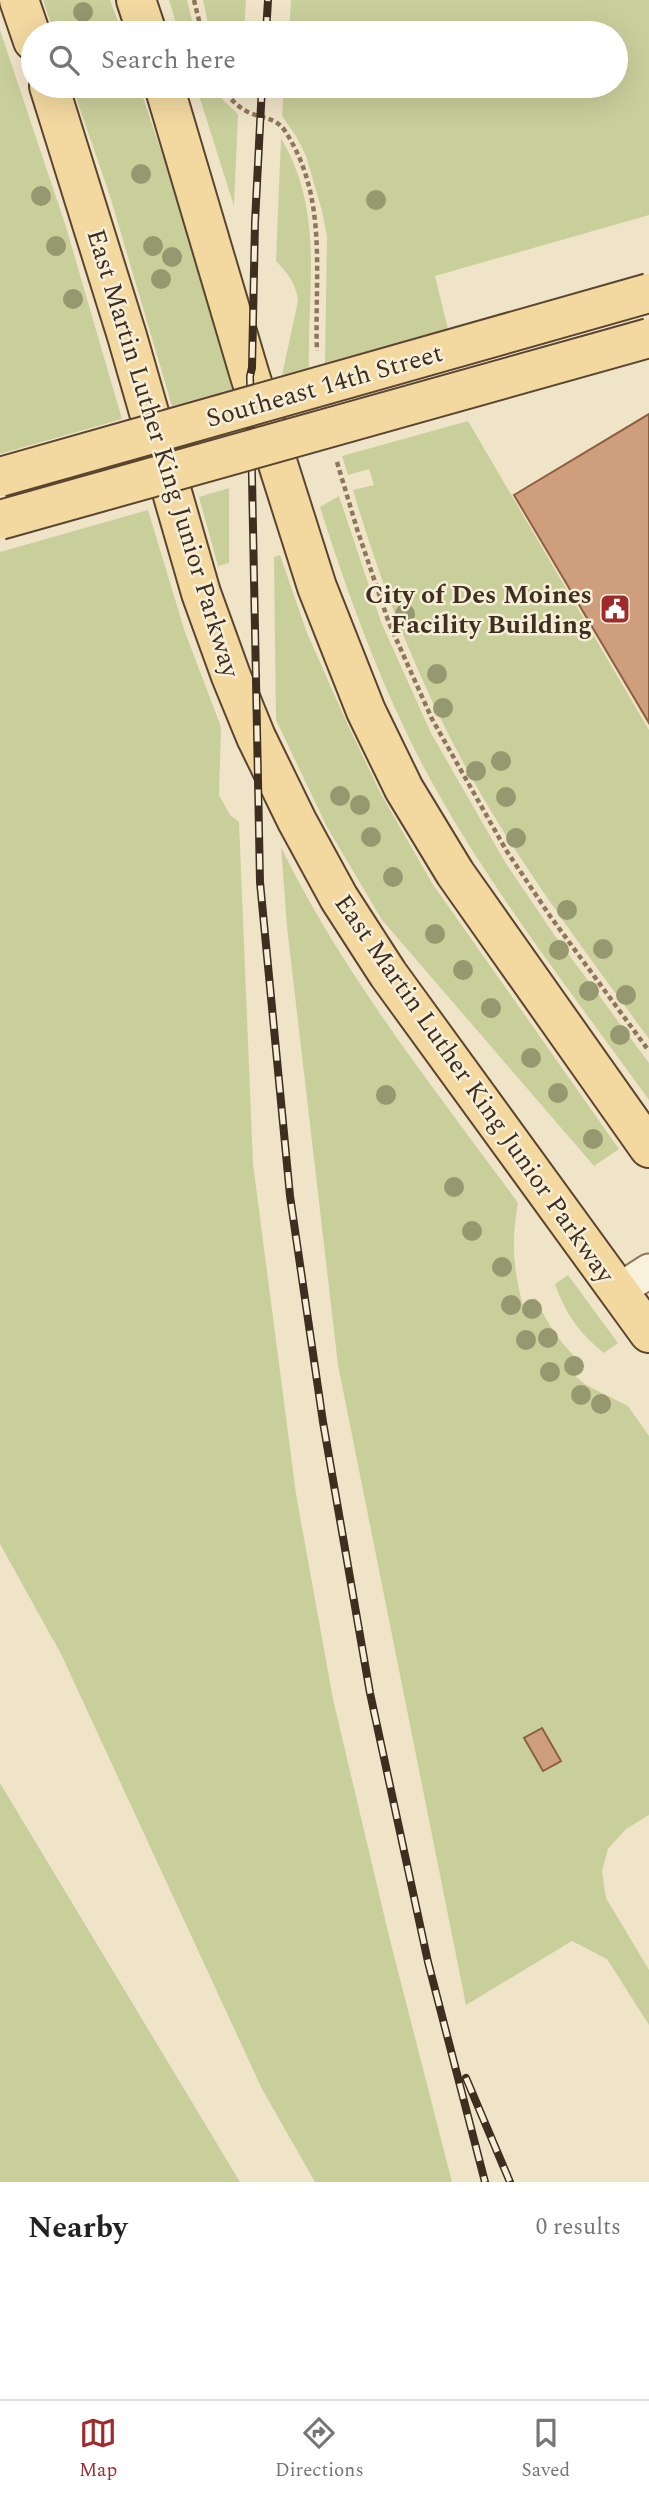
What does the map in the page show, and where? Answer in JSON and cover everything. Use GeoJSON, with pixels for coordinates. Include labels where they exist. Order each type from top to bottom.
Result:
{"type":"FeatureCollection","features":[{"type":"Feature","properties":{"kind":"main road"},"geometry":{"type":"LineString","coordinates":[[19,0],[26,21]]}},
{"type":"Feature","properties":{"kind":"main road"},"geometry":{"type":"LineString","coordinates":[[136,0],[143,21]]}},
{"type":"Feature","properties":{"kind":"main road","name":"East Martin Luther King Junior Parkway"},"geometry":{"type":"LineString","coordinates":[[53,98],[127,336],[201,593],[256,737],[339,898],[388,974],[634,1281],[649,1333]]}},
{"type":"Feature","properties":{"kind":"main road"},"geometry":{"type":"LineString","coordinates":[[168,98],[250,376],[317,587],[366,711],[404,789],[455,873],[649,1148]]}},
{"type":"Feature","properties":{"kind":"main road","name":"Southeast 14th Street"},"geometry":{"type":"LineString","coordinates":[[0,477],[649,293]]}},
{"type":"Feature","properties":{"kind":"main road","name":"Southeast 14th Street"},"geometry":{"type":"LineString","coordinates":[[0,520],[649,338]]}},
{"type":"Feature","properties":{"kind":"path"},"geometry":{"type":"LineString","coordinates":[[194,0],[199,21]]}},
{"type":"Feature","properties":{"kind":"path"},"geometry":{"type":"LineString","coordinates":[[233,98],[246,111],[266,116],[279,124],[303,171],[313,203],[318,239],[317,356]]}},
{"type":"Feature","properties":{"kind":"path"},"geometry":{"type":"LineString","coordinates":[[334,453],[389,624],[432,719],[506,850],[550,916],[649,1051]]}},
{"type":"Feature","properties":{"kind":"green space"},"geometry":{"type":"Polygon","coordinates":[[[43,0],[110,0],[118,21],[50,21],[43,0]]]}},
{"type":"Feature","properties":{"kind":"green space"},"geometry":{"type":"Polygon","coordinates":[[[169,0],[187,0],[192,21],[175,21],[169,0]]]}},
{"type":"Feature","properties":{"kind":"green space"},"geometry":{"type":"Polygon","coordinates":[[[203,0],[246,0],[245,21],[207,21],[203,0]]]}},
{"type":"Feature","properties":{"kind":"green space"},"geometry":{"type":"Polygon","coordinates":[[[291,0],[649,0],[649,215],[435,276],[448,329],[325,363],[327,236],[306,156],[282,116],[283,98],[628,98],[628,21],[290,21],[291,0]]]}},
{"type":"Feature","properties":{"kind":"green space"},"geometry":{"type":"Polygon","coordinates":[[[0,30],[66,227],[122,419],[0,454],[0,30]]]}},
{"type":"Feature","properties":{"kind":"green space"},"geometry":{"type":"Polygon","coordinates":[[[76,98],[143,98],[173,186],[232,389],[172,406],[109,193],[76,98]]]}},
{"type":"Feature","properties":{"kind":"green space"},"geometry":{"type":"Polygon","coordinates":[[[200,98],[222,98],[238,114],[234,206],[200,98]]]}},
{"type":"Feature","properties":{"kind":"green space"},"geometry":{"type":"Polygon","coordinates":[[[281,138],[295,166],[304,194],[311,251],[309,368],[282,375],[298,301],[291,279],[276,261],[281,138]]]}},
{"type":"Feature","properties":{"kind":"green space"},"geometry":{"type":"Polygon","coordinates":[[[468,421],[649,730],[649,1039],[533,877],[490,810],[452,741],[404,636],[376,564],[353,490],[374,485],[369,469],[348,475],[342,456],[468,421]]]}},
{"type":"Feature","properties":{"kind":"green space"},"geometry":{"type":"Polygon","coordinates":[[[229,488],[229,563],[218,566],[199,497],[229,488]]]}},
{"type":"Feature","properties":{"kind":"green space"},"geometry":{"type":"Polygon","coordinates":[[[339,496],[381,622],[431,733],[505,862],[555,936],[649,1063],[649,1100],[487,874],[439,795],[403,726],[344,581],[320,507],[339,496]]]}},
{"type":"Feature","properties":{"kind":"green space"},"geometry":{"type":"Polygon","coordinates":[[[148,510],[185,632],[221,727],[219,795],[230,815],[239,822],[253,1164],[296,1494],[333,1699],[389,1936],[452,2182],[315,2182],[262,2089],[61,1654],[0,1544],[0,552],[148,510]]]}},
{"type":"Feature","properties":{"kind":"green space"},"geometry":{"type":"Polygon","coordinates":[[[280,555],[307,633],[381,794],[432,883],[619,1149],[594,1166],[382,920],[327,827],[276,720],[274,557],[280,555]]]}},
{"type":"Feature","properties":{"kind":"green space"},"geometry":{"type":"Polygon","coordinates":[[[281,847],[361,986],[518,1203],[514,1255],[523,1306],[536,1298],[556,1335],[585,1366],[574,1375],[586,1385],[628,1406],[649,1436],[649,1815],[626,1829],[608,1849],[602,1871],[606,1898],[649,1970],[649,2025],[607,1959],[572,1941],[466,2005],[338,1365],[287,927],[281,847]]]}},
{"type":"Feature","properties":{"kind":"green space"},"geometry":{"type":"Polygon","coordinates":[[[568,1275],[618,1343],[604,1353],[574,1322],[564,1304],[555,1284],[568,1275]]]}},
{"type":"Feature","properties":{"kind":"green space"},"geometry":{"type":"Polygon","coordinates":[[[0,1783],[240,2182],[0,2182],[0,1783]]]}},
{"type":"Feature","properties":{"kind":"building","name":"City of Des Moines Facility Building"},"geometry":{"type":"Polygon","coordinates":[[[649,414],[649,723],[514,495],[649,414]]]}},
{"type":"Feature","properties":{"kind":"building"},"geometry":{"type":"Polygon","coordinates":[[[542,1728],[561,1761],[543,1771],[524,1738],[542,1728]]]}},
{"type":"Feature","properties":{"kind":"railway"},"geometry":{"type":"LineString","coordinates":[[267,21],[268,0]]}},
{"type":"Feature","properties":{"kind":"railway"},"geometry":{"type":"LineString","coordinates":[[261,98],[250,376],[260,882],[290,1196],[323,1422],[370,1693],[428,1962],[485,2182]]}},
{"type":"Feature","properties":{"kind":"railway"},"geometry":{"type":"LineString","coordinates":[[466,2078],[510,2182]]}},
{"type":"Feature","properties":{"kind":"place","name":"City of Des Moines Facility Building"},"geometry":{"type":"Point","coordinates":[615,609]}}]}
